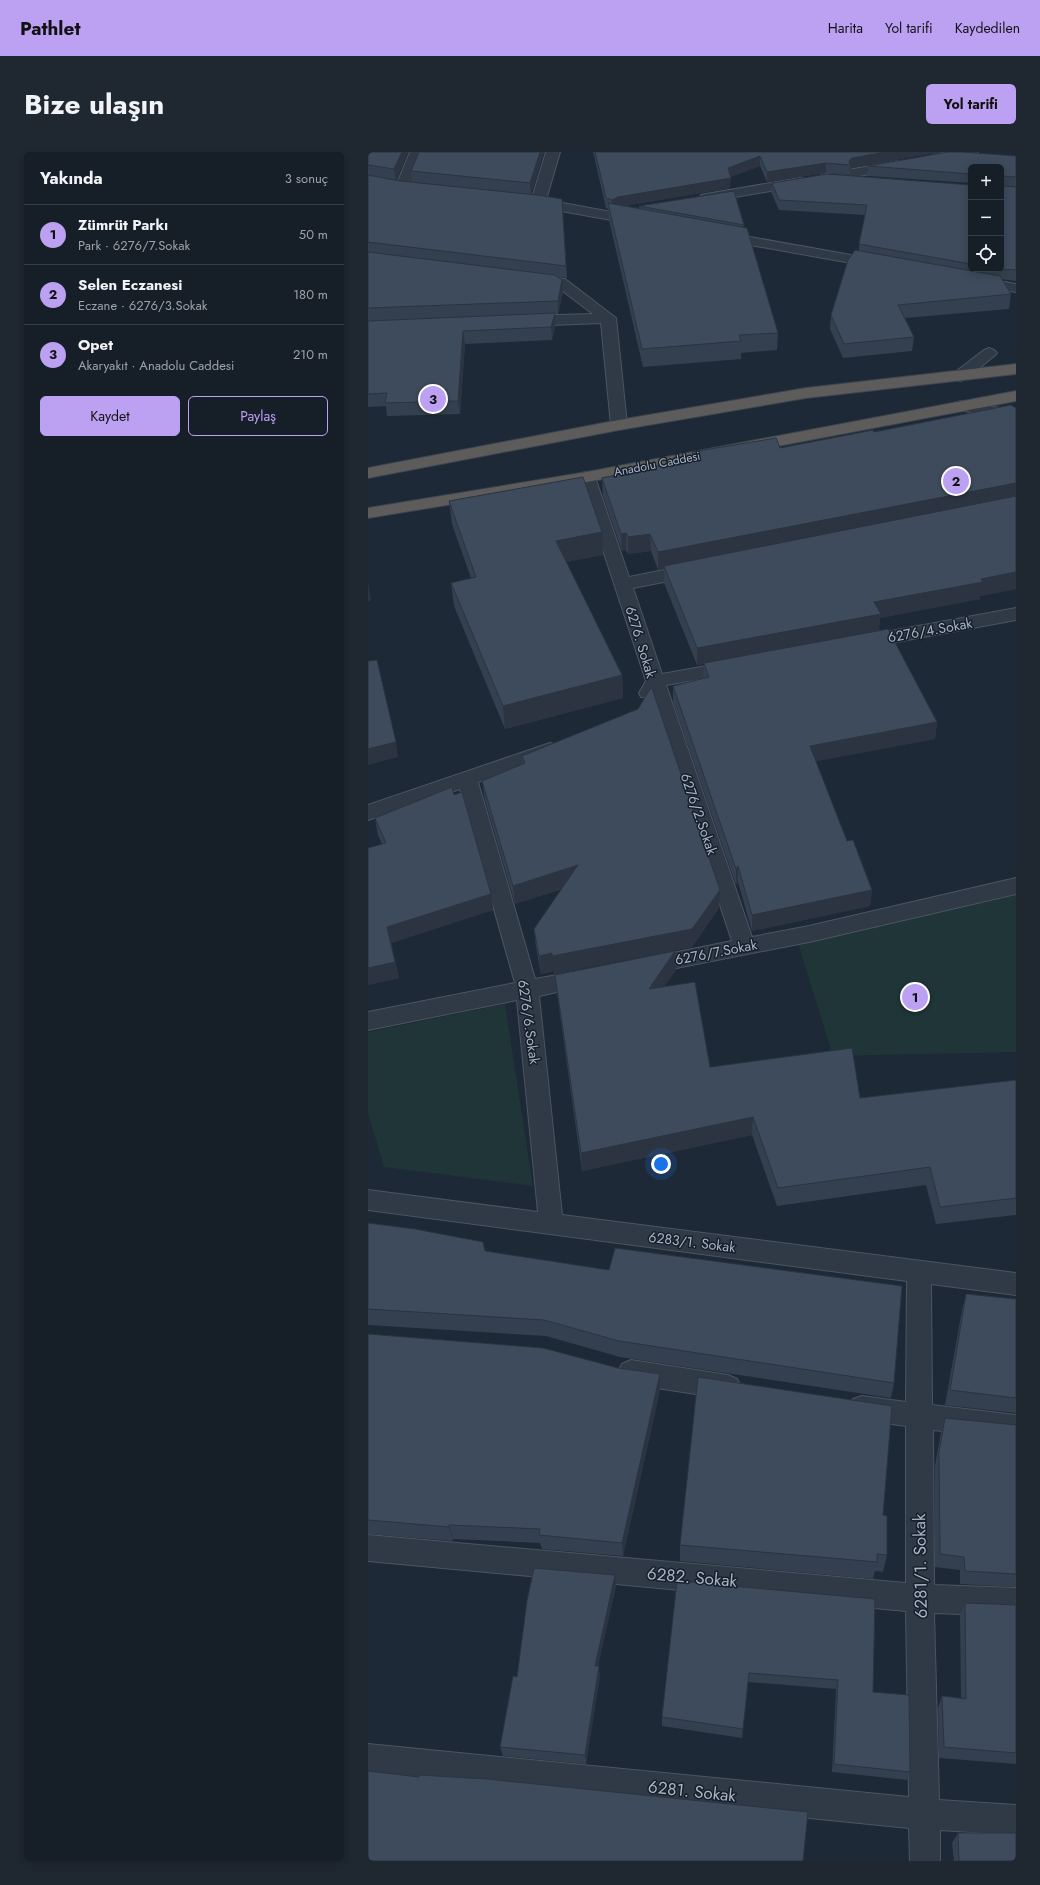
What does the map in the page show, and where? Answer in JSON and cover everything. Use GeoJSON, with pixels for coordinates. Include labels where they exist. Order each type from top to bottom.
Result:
{"type":"FeatureCollection","features":[{"type":"Feature","properties":{"kind":"highway"},"geometry":{"type":"LineString","coordinates":[[368,473],[619,425],[806,394],[1016,369]]}},
{"type":"Feature","properties":{"kind":"highway","name":"Anadolu Caddesi"},"geometry":{"type":"LineString","coordinates":[[368,513],[587,477],[1016,396]]}},
{"type":"Feature","properties":{"kind":"street"},"geometry":{"type":"LineString","coordinates":[[417,152],[395,187],[417,190]]}},
{"type":"Feature","properties":{"kind":"street"},"geometry":{"type":"LineString","coordinates":[[538,202],[553,152]]}},
{"type":"Feature","properties":{"kind":"street"},"geometry":{"type":"LineString","coordinates":[[925,160],[972,152]]}},
{"type":"Feature","properties":{"kind":"street"},"geometry":{"type":"LineString","coordinates":[[695,200],[910,163]]}},
{"type":"Feature","properties":{"kind":"street"},"geometry":{"type":"LineString","coordinates":[[826,178],[879,182]]}},
{"type":"Feature","properties":{"kind":"street"},"geometry":{"type":"LineString","coordinates":[[522,201],[538,202],[649,223]]}},
{"type":"Feature","properties":{"kind":"street"},"geometry":{"type":"LineString","coordinates":[[602,215],[641,208]]}},
{"type":"Feature","properties":{"kind":"street"},"geometry":{"type":"LineString","coordinates":[[711,234],[891,266]]}},
{"type":"Feature","properties":{"kind":"street"},"geometry":{"type":"LineString","coordinates":[[522,278],[560,282],[608,318],[619,425]]}},
{"type":"Feature","properties":{"kind":"street"},"geometry":{"type":"LineString","coordinates":[[961,278],[1016,288]]}},
{"type":"Feature","properties":{"kind":"street"},"geometry":{"type":"LineString","coordinates":[[507,322],[608,318]]}},
{"type":"Feature","properties":{"kind":"street"},"geometry":{"type":"LineString","coordinates":[[960,376],[989,353]]}},
{"type":"Feature","properties":{"kind":"street"},"geometry":{"type":"LineString","coordinates":[[961,406],[1016,416]]}},
{"type":"Feature","properties":{"kind":"street","name":"6276. Sokak"},"geometry":{"type":"LineString","coordinates":[[587,477],[655,681],[639,708]]}},
{"type":"Feature","properties":{"kind":"street"},"geometry":{"type":"LineString","coordinates":[[622,584],[707,567]]}},
{"type":"Feature","properties":{"kind":"street","name":"6276/4.Sokak"},"geometry":{"type":"LineString","coordinates":[[851,645],[1016,614]]}},
{"type":"Feature","properties":{"kind":"street"},"geometry":{"type":"LineString","coordinates":[[655,681],[749,664]]}},
{"type":"Feature","properties":{"kind":"street","name":"6276/2.Sokak"},"geometry":{"type":"LineString","coordinates":[[655,681],[744,946]]}},
{"type":"Feature","properties":{"kind":"street"},"geometry":{"type":"LineString","coordinates":[[368,813],[564,745]]}},
{"type":"Feature","properties":{"kind":"street","name":"6276/6.Sokak"},"geometry":{"type":"LineString","coordinates":[[467,779],[527,989],[551,1224]]}},
{"type":"Feature","properties":{"kind":"street","name":"6276/7.Sokak"},"geometry":{"type":"LineString","coordinates":[[628,969],[809,934],[1016,886]]}},
{"type":"Feature","properties":{"kind":"street"},"geometry":{"type":"LineString","coordinates":[[368,1021],[605,974]]}},
{"type":"Feature","properties":{"kind":"street","name":"6283/1. Sokak"},"geometry":{"type":"LineString","coordinates":[[368,1200],[1016,1284]]}},
{"type":"Feature","properties":{"kind":"street","name":"6281/1. Sokak"},"geometry":{"type":"LineString","coordinates":[[919,1272],[920,1598],[925,1861]]}},
{"type":"Feature","properties":{"kind":"street"},"geometry":{"type":"LineString","coordinates":[[605,1366],[620,1370],[754,1391]]}},
{"type":"Feature","properties":{"kind":"street"},"geometry":{"type":"LineString","coordinates":[[840,1404],[919,1416],[1016,1427]]}},
{"type":"Feature","properties":{"kind":"street","name":"6282. Sokak"},"geometry":{"type":"LineString","coordinates":[[368,1548],[920,1598],[1016,1602]]}},
{"type":"Feature","properties":{"kind":"street","name":"6281. Sokak"},"geometry":{"type":"LineString","coordinates":[[368,1759],[924,1814],[1016,1820]]}},
{"type":"Feature","properties":{"kind":"green space"},"geometry":{"type":"Polygon","coordinates":[[[1016,892],[1016,1052],[833,1056],[798,943],[1016,892]]]}},
{"type":"Feature","properties":{"kind":"green space"},"geometry":{"type":"Polygon","coordinates":[[[505,1004],[533,1186],[384,1167],[368,1113],[368,1032],[505,1004]]]}},
{"type":"Feature","properties":{"kind":"building"},"geometry":{"type":"Polygon","coordinates":[[[368,152],[402,152],[394,169],[368,165],[368,152]]]}},
{"type":"Feature","properties":{"kind":"building"},"geometry":{"type":"Polygon","coordinates":[[[419,152],[540,152],[530,183],[411,171],[419,152]]]}},
{"type":"Feature","properties":{"kind":"building"},"geometry":{"type":"Polygon","coordinates":[[[595,152],[886,152],[852,158],[849,161],[850,165],[826,163],[767,172],[760,156],[728,168],[731,178],[618,197],[612,200],[606,198],[595,152]]]}},
{"type":"Feature","properties":{"kind":"building"},"geometry":{"type":"Polygon","coordinates":[[[948,152],[1016,156],[1016,177],[1004,176],[1004,164],[968,164],[968,174],[868,166],[948,152]]]}},
{"type":"Feature","properties":{"kind":"building"},"geometry":{"type":"Polygon","coordinates":[[[827,174],[968,185],[968,263],[859,244],[867,205],[779,200],[772,183],[827,174]]]}},
{"type":"Feature","properties":{"kind":"building"},"geometry":{"type":"Polygon","coordinates":[[[368,175],[400,181],[537,195],[562,199],[566,266],[368,242],[368,175]]]}},
{"type":"Feature","properties":{"kind":"building"},"geometry":{"type":"Polygon","coordinates":[[[1004,186],[1016,187],[1016,270],[1004,269],[1004,186]]]}},
{"type":"Feature","properties":{"kind":"building"},"geometry":{"type":"Polygon","coordinates":[[[734,191],[744,225],[639,206],[734,191]]]}},
{"type":"Feature","properties":{"kind":"building"},"geometry":{"type":"Polygon","coordinates":[[[608,203],[747,228],[778,333],[739,335],[741,341],[642,349],[608,203]]]}},
{"type":"Feature","properties":{"kind":"building"},"geometry":{"type":"Polygon","coordinates":[[[855,250],[968,270],[968,272],[978,272],[1000,276],[1011,294],[898,305],[914,337],[844,344],[831,315],[848,260],[855,250]]]}},
{"type":"Feature","properties":{"kind":"building"},"geometry":{"type":"Polygon","coordinates":[[[368,252],[555,275],[562,280],[558,301],[368,308],[368,252]]]}},
{"type":"Feature","properties":{"kind":"building"},"geometry":{"type":"Polygon","coordinates":[[[555,313],[551,327],[463,331],[458,401],[385,403],[387,393],[368,394],[368,321],[555,313]]]}},
{"type":"Feature","properties":{"kind":"building"},"geometry":{"type":"Polygon","coordinates":[[[1011,405],[1016,408],[1016,483],[658,552],[650,534],[628,537],[626,533],[621,534],[602,478],[695,458],[692,452],[776,438],[780,448],[873,430],[874,432],[1011,405]]]}},
{"type":"Feature","properties":{"kind":"building"},"geometry":{"type":"Polygon","coordinates":[[[583,477],[602,532],[556,541],[622,675],[503,706],[451,583],[476,577],[449,501],[583,477]]]}},
{"type":"Feature","properties":{"kind":"building"},"geometry":{"type":"Polygon","coordinates":[[[1016,496],[1016,572],[981,579],[983,582],[874,602],[881,614],[697,648],[664,566],[1016,496]]]}},
{"type":"Feature","properties":{"kind":"building"},"geometry":{"type":"Polygon","coordinates":[[[888,629],[937,722],[810,746],[847,841],[853,840],[872,890],[752,915],[738,866],[736,869],[673,686],[709,677],[704,663],[888,629]]]}},
{"type":"Feature","properties":{"kind":"building"},"geometry":{"type":"Polygon","coordinates":[[[377,660],[396,742],[368,749],[368,661],[377,660]]]}},
{"type":"Feature","properties":{"kind":"building"},"geometry":{"type":"Polygon","coordinates":[[[652,688],[720,890],[692,929],[552,956],[552,953],[539,956],[534,929],[578,865],[513,886],[482,781],[525,763],[522,756],[638,709],[652,688]]]}},
{"type":"Feature","properties":{"kind":"building"},"geometry":{"type":"Polygon","coordinates":[[[452,787],[454,795],[462,792],[491,894],[387,927],[395,962],[368,968],[368,848],[386,843],[375,818],[452,787]]]}},
{"type":"Feature","properties":{"kind":"building"},"geometry":{"type":"Polygon","coordinates":[[[675,951],[649,989],[695,982],[710,1067],[852,1048],[860,1098],[1016,1080],[1016,1198],[940,1207],[930,1167],[778,1188],[753,1117],[581,1153],[555,975],[675,951]]]}},
{"type":"Feature","properties":{"kind":"building"},"geometry":{"type":"Polygon","coordinates":[[[368,1223],[415,1229],[483,1242],[485,1251],[609,1270],[615,1248],[902,1286],[894,1383],[619,1341],[544,1320],[368,1309],[368,1223]]]}},
{"type":"Feature","properties":{"kind":"building"},"geometry":{"type":"Polygon","coordinates":[[[966,1294],[1016,1299],[1016,1398],[950,1390],[966,1294]]]}},
{"type":"Feature","properties":{"kind":"building"},"geometry":{"type":"Polygon","coordinates":[[[368,1334],[543,1348],[618,1368],[660,1374],[622,1543],[539,1535],[540,1529],[449,1525],[449,1527],[368,1520],[368,1334]]]}},
{"type":"Feature","properties":{"kind":"building"},"geometry":{"type":"Polygon","coordinates":[[[698,1377],[892,1406],[883,1515],[887,1516],[887,1555],[877,1554],[877,1562],[680,1545],[698,1377]]]}},
{"type":"Feature","properties":{"kind":"building"},"geometry":{"type":"Polygon","coordinates":[[[945,1418],[1016,1425],[1016,1574],[965,1571],[964,1557],[940,1554],[939,1452],[945,1418]]]}},
{"type":"Feature","properties":{"kind":"building"},"geometry":{"type":"Polygon","coordinates":[[[534,1568],[615,1575],[595,1666],[599,1666],[585,1755],[500,1747],[513,1676],[517,1677],[527,1601],[534,1568]]]}},
{"type":"Feature","properties":{"kind":"building"},"geometry":{"type":"Polygon","coordinates":[[[677,1581],[875,1599],[873,1692],[909,1695],[910,1772],[834,1764],[838,1680],[749,1673],[743,1729],[662,1717],[677,1581]]]}},
{"type":"Feature","properties":{"kind":"building"},"geometry":{"type":"Polygon","coordinates":[[[965,1603],[1016,1605],[1016,1753],[944,1747],[942,1696],[966,1699],[965,1603]]]}},
{"type":"Feature","properties":{"kind":"building"},"geometry":{"type":"Polygon","coordinates":[[[368,1771],[419,1777],[419,1775],[487,1779],[808,1812],[803,1861],[368,1861],[368,1771]]]}},
{"type":"Feature","properties":{"kind":"building"},"geometry":{"type":"Polygon","coordinates":[[[958,1833],[1016,1833],[1016,1861],[959,1861],[958,1833]]]}},
{"type":"Feature","properties":{"kind":"place","name":"Opet"},"geometry":{"type":"Point","coordinates":[433,399]}},
{"type":"Feature","properties":{"kind":"place","name":"Selen Eczanesi"},"geometry":{"type":"Point","coordinates":[956,481]}},
{"type":"Feature","properties":{"kind":"place","name":"Zümrüt Parkı"},"geometry":{"type":"Point","coordinates":[915,997]}}]}
